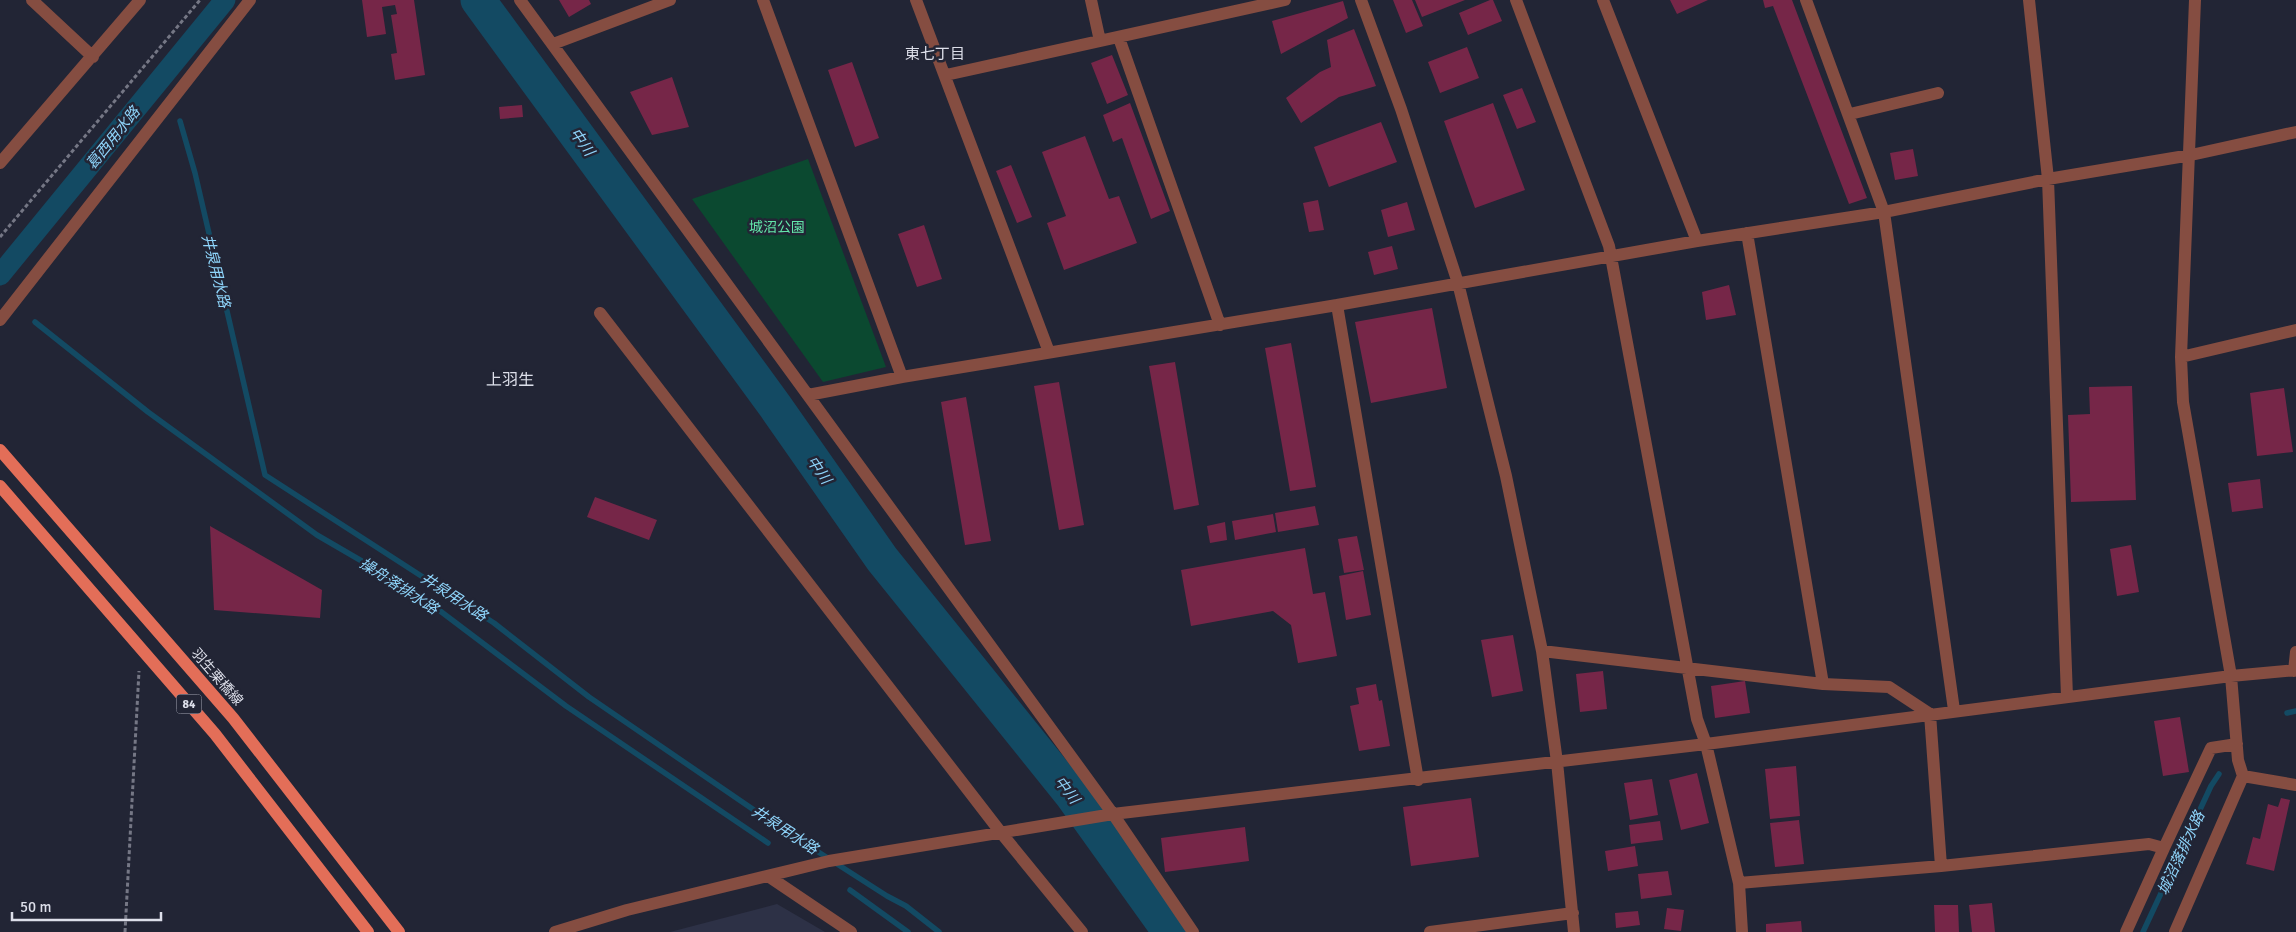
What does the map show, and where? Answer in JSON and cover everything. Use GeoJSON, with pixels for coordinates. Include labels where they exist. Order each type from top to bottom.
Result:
{"type":"FeatureCollection","features":[{"type":"Feature","properties":{"kind":"main road","name":"羽生栗橋線"},"geometry":{"type":"LineString","coordinates":[[0,450],[233,718],[399,932]]}},
{"type":"Feature","properties":{"kind":"main road","name":"84"},"geometry":{"type":"LineString","coordinates":[[0,486],[215,734],[368,932]]}},
{"type":"Feature","properties":{"kind":"street"},"geometry":{"type":"LineString","coordinates":[[32,0],[93,57]]}},
{"type":"Feature","properties":{"kind":"street"},"geometry":{"type":"LineString","coordinates":[[0,163],[140,0]]}},
{"type":"Feature","properties":{"kind":"street"},"geometry":{"type":"LineString","coordinates":[[0,320],[250,0]]}},
{"type":"Feature","properties":{"kind":"street"},"geometry":{"type":"LineString","coordinates":[[520,0],[1113,814],[1194,932]]}},
{"type":"Feature","properties":{"kind":"street"},"geometry":{"type":"LineString","coordinates":[[553,44],[655,3],[670,0]]}},
{"type":"Feature","properties":{"kind":"street"},"geometry":{"type":"LineString","coordinates":[[763,0],[902,376]]}},
{"type":"Feature","properties":{"kind":"street"},"geometry":{"type":"LineString","coordinates":[[916,0],[946,75],[1049,352]]}},
{"type":"Feature","properties":{"kind":"street"},"geometry":{"type":"LineString","coordinates":[[1091,0],[1100,41]]}},
{"type":"Feature","properties":{"kind":"street"},"geometry":{"type":"LineString","coordinates":[[946,75],[1285,0]]}},
{"type":"Feature","properties":{"kind":"street"},"geometry":{"type":"LineString","coordinates":[[1360,0],[1404,118],[1458,282],[1506,476],[1542,650],[1557,762],[1574,932]]}},
{"type":"Feature","properties":{"kind":"street"},"geometry":{"type":"LineString","coordinates":[[1516,0],[1612,256],[1697,719],[1706,744],[1739,884],[1742,932]]}},
{"type":"Feature","properties":{"kind":"street"},"geometry":{"type":"LineString","coordinates":[[1603,0],[1697,241]]}},
{"type":"Feature","properties":{"kind":"street"},"geometry":{"type":"LineString","coordinates":[[1806,0],[1850,114],[1884,212],[1954,710]]}},
{"type":"Feature","properties":{"kind":"street"},"geometry":{"type":"LineString","coordinates":[[2029,0],[2048,179],[2067,697]]}},
{"type":"Feature","properties":{"kind":"street"},"geometry":{"type":"LineString","coordinates":[[2175,932],[2243,776],[2238,760],[2231,676],[2184,402],[2181,358],[2191,155],[2195,0]]}},
{"type":"Feature","properties":{"kind":"street"},"geometry":{"type":"LineString","coordinates":[[1119,38],[1220,325]]}},
{"type":"Feature","properties":{"kind":"street"},"geometry":{"type":"LineString","coordinates":[[1850,114],[1938,93]]}},
{"type":"Feature","properties":{"kind":"street"},"geometry":{"type":"LineString","coordinates":[[808,395],[902,376],[1220,325],[1697,241],[1884,212],[2048,179],[2191,155],[2296,132]]}},
{"type":"Feature","properties":{"kind":"street"},"geometry":{"type":"LineString","coordinates":[[1747,233],[1824,684]]}},
{"type":"Feature","properties":{"kind":"street"},"geometry":{"type":"LineString","coordinates":[[1337,305],[1418,780]]}},
{"type":"Feature","properties":{"kind":"street"},"geometry":{"type":"LineString","coordinates":[[600,313],[1002,834],[1082,932]]}},
{"type":"Feature","properties":{"kind":"street"},"geometry":{"type":"LineString","coordinates":[[2181,358],[2296,330]]}},
{"type":"Feature","properties":{"kind":"street"},"geometry":{"type":"LineString","coordinates":[[1542,650],[1824,684],[1889,687],[1930,714]]}},
{"type":"Feature","properties":{"kind":"street"},"geometry":{"type":"LineString","coordinates":[[555,932],[627,910],[829,861],[1057,825],[1113,814],[1418,780],[1706,744],[1954,710],[2231,676],[2295,671],[2296,652]]}},
{"type":"Feature","properties":{"kind":"street"},"geometry":{"type":"LineString","coordinates":[[1930,714],[1941,866]]}},
{"type":"Feature","properties":{"kind":"street"},"geometry":{"type":"LineString","coordinates":[[2126,932],[2212,748],[2237,744]]}},
{"type":"Feature","properties":{"kind":"street"},"geometry":{"type":"LineString","coordinates":[[2243,776],[2296,785]]}},
{"type":"Feature","properties":{"kind":"street"},"geometry":{"type":"LineString","coordinates":[[1739,884],[1941,866],[2149,844],[2164,848]]}},
{"type":"Feature","properties":{"kind":"street"},"geometry":{"type":"LineString","coordinates":[[768,876],[851,932]]}},
{"type":"Feature","properties":{"kind":"street"},"geometry":{"type":"LineString","coordinates":[[1430,932],[1573,913]]}},
{"type":"Feature","properties":{"kind":"path"},"geometry":{"type":"LineString","coordinates":[[0,237],[200,0]]}},
{"type":"Feature","properties":{"kind":"path"},"geometry":{"type":"LineString","coordinates":[[126,932],[140,648]]}},
{"type":"Feature","properties":{"kind":"shaded area"},"geometry":{"type":"Polygon","coordinates":[[[777,904],[825,932],[670,932],[777,904]]]}},
{"type":"Feature","properties":{"kind":"green space","name":"城沼公園"},"geometry":{"type":"Polygon","coordinates":[[[808,159],[886,367],[823,382],[692,199],[808,159]]]}},
{"type":"Feature","properties":{"kind":"building"},"geometry":{"type":"Polygon","coordinates":[[[362,0],[414,0],[425,75],[395,80],[391,54],[397,53],[391,15],[397,14],[395,5],[382,7],[386,34],[367,37],[362,0]]]}},
{"type":"Feature","properties":{"kind":"building"},"geometry":{"type":"Polygon","coordinates":[[[559,0],[589,0],[591,4],[569,17],[559,0]]]}},
{"type":"Feature","properties":{"kind":"building"},"geometry":{"type":"Polygon","coordinates":[[[1393,0],[1412,0],[1423,26],[1406,33],[1393,0]]]}},
{"type":"Feature","properties":{"kind":"building"},"geometry":{"type":"Polygon","coordinates":[[[1415,0],[1465,0],[1422,17],[1415,0]]]}},
{"type":"Feature","properties":{"kind":"building"},"geometry":{"type":"Polygon","coordinates":[[[1493,0],[1502,21],[1468,35],[1459,13],[1493,0]]]}},
{"type":"Feature","properties":{"kind":"building"},"geometry":{"type":"Polygon","coordinates":[[[1670,0],[1708,0],[1677,14],[1670,0]]]}},
{"type":"Feature","properties":{"kind":"building"},"geometry":{"type":"Polygon","coordinates":[[[1763,0],[1792,0],[1867,198],[1849,204],[1773,6],[1765,8],[1763,0]]]}},
{"type":"Feature","properties":{"kind":"building"},"geometry":{"type":"Polygon","coordinates":[[[1343,1],[1348,18],[1281,54],[1272,21],[1343,1]]]}},
{"type":"Feature","properties":{"kind":"building"},"geometry":{"type":"Polygon","coordinates":[[[1354,29],[1376,86],[1339,97],[1301,123],[1286,98],[1320,72],[1331,67],[1327,40],[1354,29]]]}},
{"type":"Feature","properties":{"kind":"building"},"geometry":{"type":"Polygon","coordinates":[[[1467,47],[1479,78],[1440,93],[1428,62],[1467,47]]]}},
{"type":"Feature","properties":{"kind":"building"},"geometry":{"type":"Polygon","coordinates":[[[1112,55],[1128,95],[1107,104],[1091,63],[1112,55]]]}},
{"type":"Feature","properties":{"kind":"building"},"geometry":{"type":"Polygon","coordinates":[[[852,62],[879,138],[855,147],[828,70],[852,62]]]}},
{"type":"Feature","properties":{"kind":"building"},"geometry":{"type":"Polygon","coordinates":[[[672,77],[689,127],[652,135],[630,92],[672,77]]]}},
{"type":"Feature","properties":{"kind":"building"},"geometry":{"type":"Polygon","coordinates":[[[1522,88],[1536,122],[1517,129],[1503,95],[1522,88]]]}},
{"type":"Feature","properties":{"kind":"building"},"geometry":{"type":"Polygon","coordinates":[[[1130,103],[1170,211],[1151,219],[1122,138],[1113,142],[1103,115],[1130,103]]]}},
{"type":"Feature","properties":{"kind":"building"},"geometry":{"type":"Polygon","coordinates":[[[1493,103],[1525,190],[1475,208],[1444,121],[1493,103]]]}},
{"type":"Feature","properties":{"kind":"building"},"geometry":{"type":"Polygon","coordinates":[[[522,105],[523,117],[500,119],[499,107],[522,105]]]}},
{"type":"Feature","properties":{"kind":"building"},"geometry":{"type":"Polygon","coordinates":[[[1381,122],[1397,162],[1329,187],[1314,147],[1381,122]]]}},
{"type":"Feature","properties":{"kind":"building"},"geometry":{"type":"Polygon","coordinates":[[[1085,136],[1109,199],[1119,196],[1137,243],[1064,270],[1047,223],[1066,216],[1042,152],[1085,136]]]}},
{"type":"Feature","properties":{"kind":"building"},"geometry":{"type":"Polygon","coordinates":[[[1913,149],[1918,176],[1895,180],[1890,153],[1913,149]]]}},
{"type":"Feature","properties":{"kind":"building"},"geometry":{"type":"Polygon","coordinates":[[[1011,165],[1032,217],[1017,223],[996,171],[1011,165]]]}},
{"type":"Feature","properties":{"kind":"building"},"geometry":{"type":"Polygon","coordinates":[[[1318,200],[1324,230],[1309,232],[1303,203],[1318,200]]]}},
{"type":"Feature","properties":{"kind":"building"},"geometry":{"type":"Polygon","coordinates":[[[1407,202],[1415,230],[1388,237],[1381,210],[1407,202]]]}},
{"type":"Feature","properties":{"kind":"building"},"geometry":{"type":"Polygon","coordinates":[[[924,225],[942,279],[917,287],[898,234],[924,225]]]}},
{"type":"Feature","properties":{"kind":"building"},"geometry":{"type":"Polygon","coordinates":[[[1392,246],[1398,269],[1374,275],[1368,252],[1392,246]]]}},
{"type":"Feature","properties":{"kind":"building"},"geometry":{"type":"Polygon","coordinates":[[[1729,285],[1736,315],[1706,320],[1702,292],[1729,285]]]}},
{"type":"Feature","properties":{"kind":"building"},"geometry":{"type":"Polygon","coordinates":[[[1432,308],[1447,388],[1371,403],[1355,322],[1432,308]]]}},
{"type":"Feature","properties":{"kind":"building"},"geometry":{"type":"Polygon","coordinates":[[[1291,343],[1316,487],[1290,491],[1265,348],[1291,343]]]}},
{"type":"Feature","properties":{"kind":"building"},"geometry":{"type":"Polygon","coordinates":[[[1175,362],[1199,505],[1174,510],[1149,366],[1175,362]]]}},
{"type":"Feature","properties":{"kind":"building"},"geometry":{"type":"Polygon","coordinates":[[[1059,382],[1084,525],[1059,530],[1034,386],[1059,382]]]}},
{"type":"Feature","properties":{"kind":"building"},"geometry":{"type":"Polygon","coordinates":[[[2132,386],[2136,500],[2071,502],[2068,415],[2090,414],[2089,387],[2132,386]]]}},
{"type":"Feature","properties":{"kind":"building"},"geometry":{"type":"Polygon","coordinates":[[[2284,388],[2293,452],[2257,456],[2250,393],[2284,388]]]}},
{"type":"Feature","properties":{"kind":"building"},"geometry":{"type":"Polygon","coordinates":[[[966,397],[991,541],[965,545],[941,402],[966,397]]]}},
{"type":"Feature","properties":{"kind":"building"},"geometry":{"type":"Polygon","coordinates":[[[2260,479],[2263,508],[2232,512],[2228,483],[2260,479]]]}},
{"type":"Feature","properties":{"kind":"building"},"geometry":{"type":"Polygon","coordinates":[[[595,497],[657,520],[649,540],[587,517],[595,497]]]}},
{"type":"Feature","properties":{"kind":"building"},"geometry":{"type":"Polygon","coordinates":[[[1315,506],[1319,525],[1278,532],[1275,513],[1315,506]]]}},
{"type":"Feature","properties":{"kind":"building"},"geometry":{"type":"Polygon","coordinates":[[[1273,514],[1276,532],[1235,540],[1232,521],[1273,514]]]}},
{"type":"Feature","properties":{"kind":"building"},"geometry":{"type":"Polygon","coordinates":[[[1225,522],[1227,540],[1210,543],[1207,526],[1225,522]]]}},
{"type":"Feature","properties":{"kind":"building"},"geometry":{"type":"Polygon","coordinates":[[[210,526],[322,590],[320,618],[214,610],[210,526]]]}},
{"type":"Feature","properties":{"kind":"building"},"geometry":{"type":"Polygon","coordinates":[[[1357,536],[1364,570],[1344,573],[1338,539],[1357,536]]]}},
{"type":"Feature","properties":{"kind":"building"},"geometry":{"type":"Polygon","coordinates":[[[2131,545],[2139,592],[2117,596],[2110,549],[2131,545]]]}},
{"type":"Feature","properties":{"kind":"building"},"geometry":{"type":"Polygon","coordinates":[[[1305,548],[1313,594],[1325,592],[1337,656],[1298,663],[1291,625],[1273,611],[1191,626],[1181,570],[1305,548]]]}},
{"type":"Feature","properties":{"kind":"building"},"geometry":{"type":"Polygon","coordinates":[[[1363,571],[1371,615],[1346,620],[1339,576],[1363,571]]]}},
{"type":"Feature","properties":{"kind":"building"},"geometry":{"type":"Polygon","coordinates":[[[1513,635],[1523,691],[1492,697],[1481,640],[1513,635]]]}},
{"type":"Feature","properties":{"kind":"building"},"geometry":{"type":"Polygon","coordinates":[[[1603,671],[1607,709],[1580,712],[1576,674],[1603,671]]]}},
{"type":"Feature","properties":{"kind":"building"},"geometry":{"type":"Polygon","coordinates":[[[1745,681],[1750,713],[1715,718],[1711,686],[1745,681]]]}},
{"type":"Feature","properties":{"kind":"building"},"geometry":{"type":"Polygon","coordinates":[[[1376,684],[1379,701],[1382,700],[1390,746],[1359,751],[1350,706],[1359,704],[1356,688],[1376,684]]]}},
{"type":"Feature","properties":{"kind":"building"},"geometry":{"type":"Polygon","coordinates":[[[2180,717],[2189,772],[2163,776],[2154,721],[2180,717]]]}},
{"type":"Feature","properties":{"kind":"building"},"geometry":{"type":"Polygon","coordinates":[[[1796,766],[1800,816],[1770,819],[1765,769],[1796,766]]]}},
{"type":"Feature","properties":{"kind":"building"},"geometry":{"type":"Polygon","coordinates":[[[1697,773],[1709,823],[1681,830],[1669,780],[1697,773]]]}},
{"type":"Feature","properties":{"kind":"building"},"geometry":{"type":"Polygon","coordinates":[[[1652,779],[1658,815],[1630,820],[1624,783],[1652,779]]]}},
{"type":"Feature","properties":{"kind":"building"},"geometry":{"type":"Polygon","coordinates":[[[1471,798],[1479,857],[1411,866],[1403,807],[1471,798]]]}},
{"type":"Feature","properties":{"kind":"building"},"geometry":{"type":"Polygon","coordinates":[[[2281,798],[2290,800],[2274,871],[2246,864],[2253,837],[2260,839],[2268,804],[2278,807],[2281,798]]]}},
{"type":"Feature","properties":{"kind":"building"},"geometry":{"type":"Polygon","coordinates":[[[1799,820],[1804,864],[1775,867],[1770,823],[1799,820]]]}},
{"type":"Feature","properties":{"kind":"building"},"geometry":{"type":"Polygon","coordinates":[[[1660,821],[1663,840],[1631,844],[1629,825],[1660,821]]]}},
{"type":"Feature","properties":{"kind":"building"},"geometry":{"type":"Polygon","coordinates":[[[1245,827],[1249,861],[1165,872],[1161,838],[1245,827]]]}},
{"type":"Feature","properties":{"kind":"building"},"geometry":{"type":"Polygon","coordinates":[[[1635,846],[1638,866],[1608,871],[1605,851],[1635,846]]]}},
{"type":"Feature","properties":{"kind":"building"},"geometry":{"type":"Polygon","coordinates":[[[1668,871],[1672,895],[1641,899],[1638,874],[1668,871]]]}},
{"type":"Feature","properties":{"kind":"building"},"geometry":{"type":"Polygon","coordinates":[[[1992,903],[1995,932],[1972,932],[1969,905],[1992,903]]]}},
{"type":"Feature","properties":{"kind":"building"},"geometry":{"type":"Polygon","coordinates":[[[1934,905],[1958,905],[1959,932],[1935,932],[1934,905]]]}},
{"type":"Feature","properties":{"kind":"building"},"geometry":{"type":"Polygon","coordinates":[[[1667,908],[1684,910],[1681,931],[1664,929],[1667,908]]]}},
{"type":"Feature","properties":{"kind":"building"},"geometry":{"type":"Polygon","coordinates":[[[1638,911],[1640,925],[1616,928],[1615,913],[1638,911]]]}},
{"type":"Feature","properties":{"kind":"building"},"geometry":{"type":"Polygon","coordinates":[[[1801,921],[1802,932],[1766,932],[1766,924],[1801,921]]]}},
{"type":"Feature","properties":{"kind":"waterway","name":"葛西用水路"},"geometry":{"type":"LineString","coordinates":[[0,275],[225,0]]}},
{"type":"Feature","properties":{"kind":"waterway","name":"中川"},"geometry":{"type":"LineString","coordinates":[[478,0],[775,406],[882,559],[1072,795],[1170,932]]}},
{"type":"Feature","properties":{"kind":"waterway","name":"井泉用水路"},"geometry":{"type":"LineString","coordinates":[[180,121],[195,173],[265,475],[494,623],[589,697],[770,821],[887,896],[906,906],[939,932]]}},
{"type":"Feature","properties":{"kind":"waterway","name":"操舟落排水路"},"geometry":{"type":"LineString","coordinates":[[35,322],[148,412],[317,535],[415,592],[566,706],[768,843]]}},
{"type":"Feature","properties":{"kind":"waterway","name":"城沼落排水路"},"geometry":{"type":"LineString","coordinates":[[2287,713],[2296,711]]}},
{"type":"Feature","properties":{"kind":"waterway","name":"城沼落排水路"},"geometry":{"type":"LineString","coordinates":[[2143,932],[2211,786],[2219,774]]}},
{"type":"Feature","properties":{"kind":"waterway","name":"操舟落排水路"},"geometry":{"type":"LineString","coordinates":[[850,890],[908,932]]}},
{"type":"Feature","properties":{"kind":"district","name":"東七丁目"},"geometry":{"type":"Point","coordinates":[935,54]}},
{"type":"Feature","properties":{"kind":"district","name":"上羽生"},"geometry":{"type":"Point","coordinates":[510,380]}}]}
